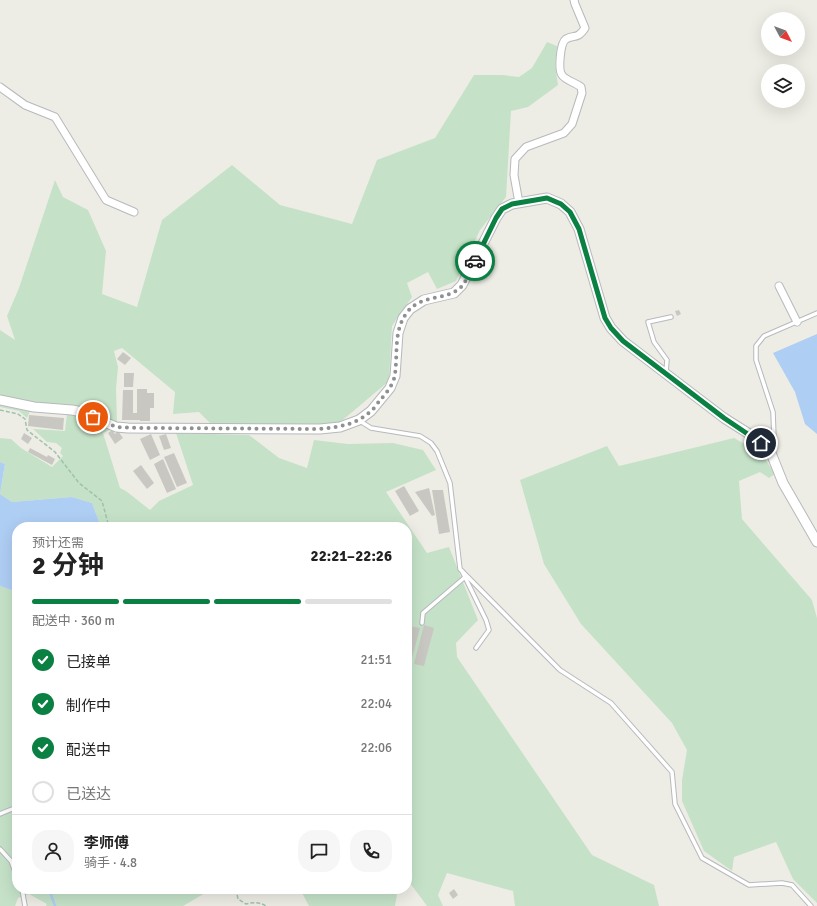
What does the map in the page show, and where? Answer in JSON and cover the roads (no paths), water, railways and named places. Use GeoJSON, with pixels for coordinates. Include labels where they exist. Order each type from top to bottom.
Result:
{"type":"FeatureCollection","features":[{"type":"Feature","properties":{"kind":"street"},"geometry":{"type":"LineString","coordinates":[[519,203],[514,175],[515,159],[526,147],[564,133],[572,124],[582,93],[581,87],[565,78],[561,74],[560,69],[562,45],[566,39],[580,35],[584,28],[574,0]]}},
{"type":"Feature","properties":{"kind":"street"},"geometry":{"type":"LineString","coordinates":[[0,87],[25,105],[55,117],[106,200],[134,212]]}},
{"type":"Feature","properties":{"kind":"street"},"geometry":{"type":"LineString","coordinates":[[0,400],[34,407],[82,412],[116,427],[128,428],[320,429],[340,427],[359,420],[371,411],[390,388],[395,376],[398,333],[403,318],[410,309],[424,300],[454,293],[462,285],[502,209],[512,204],[547,198],[561,204],[570,212],[579,229],[605,318],[611,328],[623,341],[666,374],[724,418],[769,448],[783,483],[817,542]]}},
{"type":"Feature","properties":{"kind":"street"},"geometry":{"type":"LineString","coordinates":[[780,286],[797,322]]}},
{"type":"Feature","properties":{"kind":"lane"},"geometry":{"type":"LineString","coordinates":[[769,448],[774,438],[773,412],[756,360],[756,346],[764,336],[817,313]]}},
{"type":"Feature","properties":{"kind":"lane"},"geometry":{"type":"LineString","coordinates":[[666,374],[668,360],[654,342],[648,322],[671,317]]}},
{"type":"Feature","properties":{"kind":"lane"},"geometry":{"type":"LineString","coordinates":[[359,420],[371,428],[420,436],[431,443],[437,451],[450,483],[460,569],[490,630],[476,648]]}},
{"type":"Feature","properties":{"kind":"lane"},"geometry":{"type":"LineString","coordinates":[[460,569],[560,670],[611,703],[672,772],[674,804],[702,858],[749,885],[782,883],[792,885],[811,906]]}},
{"type":"Feature","properties":{"kind":"lane"},"geometry":{"type":"LineString","coordinates":[[422,623],[423,613],[464,578]]}},
{"type":"Feature","properties":{"kind":"lane"},"geometry":{"type":"LineString","coordinates":[[0,814],[12,809]]}},
{"type":"Feature","properties":{"kind":"lane"},"geometry":{"type":"LineString","coordinates":[[0,849],[12,864]]}},
{"type":"Feature","properties":{"kind":"lane"},"geometry":{"type":"LineString","coordinates":[[23,894],[25,906]]}},
{"type":"Feature","properties":{"kind":"water"},"geometry":{"type":"Polygon","coordinates":[[[817,334],[817,434],[805,424],[795,392],[773,353],[817,334]]]}},
{"type":"Feature","properties":{"kind":"water"},"geometry":{"type":"Polygon","coordinates":[[[0,462],[5,464],[0,494],[0,462]]]}},
{"type":"Feature","properties":{"kind":"water"},"geometry":{"type":"Polygon","coordinates":[[[0,494],[12,502],[72,497],[92,503],[99,522],[12,522],[12,590],[0,586],[0,494]]]}},
{"type":"Feature","properties":{"kind":"waterway"},"geometry":{"type":"LineString","coordinates":[[51,894],[55,906]]}}]}
